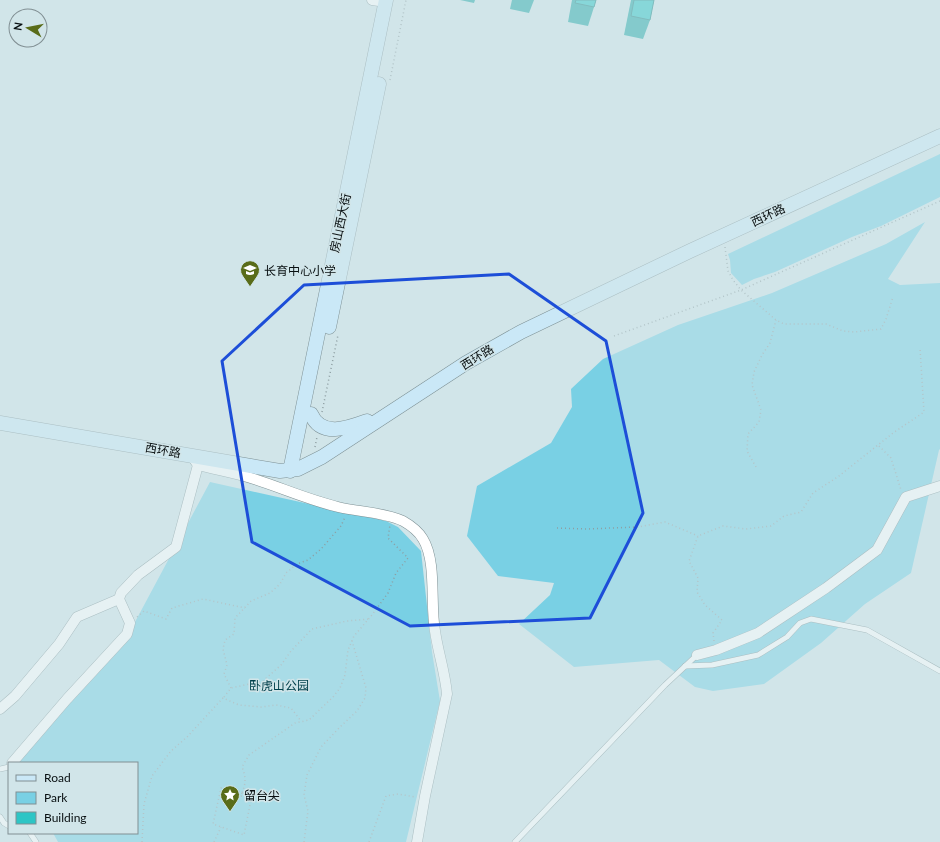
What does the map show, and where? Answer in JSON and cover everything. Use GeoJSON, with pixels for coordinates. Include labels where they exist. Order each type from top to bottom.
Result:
{"type":"FeatureCollection","features":[{"type":"Feature","properties":{"kind":"main road","name":"房山西大街"},"geometry":{"type":"LineString","coordinates":[[296,466],[311,414],[385,1]]}},
{"type":"Feature","properties":{"kind":"main road","name":"房山西大街"},"geometry":{"type":"LineString","coordinates":[[296,466],[385,1]]}},
{"type":"Feature","properties":{"kind":"main road","name":"西环路"},"geometry":{"type":"LineString","coordinates":[[0,417],[281,465],[296,466],[485,346],[546,314],[940,130]]}},
{"type":"Feature","properties":{"kind":"main road","name":"西环路"},"geometry":{"type":"LineString","coordinates":[[0,423],[195,460],[280,471],[322,457],[481,354],[521,332],[725,235],[940,136]]}},
{"type":"Feature","properties":{"kind":"main road"},"geometry":{"type":"LineString","coordinates":[[311,414],[318,425],[324,428],[332,429],[346,428],[367,421]]}},
{"type":"Feature","properties":{"kind":"street"},"geometry":{"type":"LineString","coordinates":[[0,709],[15,696],[59,644],[77,617],[118,599],[121,593],[138,575],[176,548],[195,460],[337,507],[391,517],[412,527],[422,537],[429,550],[432,611],[445,676],[446,694],[424,800],[417,842]]}},
{"type":"Feature","properties":{"kind":"street"},"geometry":{"type":"LineString","coordinates":[[696,655],[716,650],[758,633],[826,588],[877,550],[906,497],[940,486]]}},
{"type":"Feature","properties":{"kind":"street"},"geometry":{"type":"LineString","coordinates":[[13,762],[66,699],[127,634],[130,623],[118,599]]}},
{"type":"Feature","properties":{"kind":"lane"},"geometry":{"type":"LineString","coordinates":[[685,666],[712,665],[758,655],[787,637],[800,623],[811,619],[867,630],[940,671]]}},
{"type":"Feature","properties":{"kind":"lane"},"geometry":{"type":"LineString","coordinates":[[515,842],[696,655]]}},
{"type":"Feature","properties":{"kind":"lane"},"geometry":{"type":"LineString","coordinates":[[0,817],[4,823],[8,825]]}},
{"type":"Feature","properties":{"kind":"path"},"geometry":{"type":"LineString","coordinates":[[614,336],[741,290],[940,201]]}},
{"type":"Feature","properties":{"kind":"path"},"geometry":{"type":"LineString","coordinates":[[725,235],[725,253],[728,271],[741,290],[776,320],[784,324],[826,324],[843,331],[854,332],[881,329],[893,297]]}},
{"type":"Feature","properties":{"kind":"path"},"geometry":{"type":"LineString","coordinates":[[756,466],[747,451],[748,434],[759,422],[761,410],[752,385],[754,372],[770,343],[776,320]]}},
{"type":"Feature","properties":{"kind":"path"},"geometry":{"type":"LineString","coordinates":[[557,528],[586,529],[638,527],[665,522],[698,536],[723,526],[746,529],[771,526],[784,516],[801,512],[813,493],[840,476],[878,445],[924,412],[920,348]]}},
{"type":"Feature","properties":{"kind":"path"},"geometry":{"type":"LineString","coordinates":[[878,445],[891,458],[904,501]]}},
{"type":"Feature","properties":{"kind":"path"},"geometry":{"type":"LineString","coordinates":[[231,688],[224,674],[227,665],[223,650],[225,640],[234,634],[235,618],[251,601],[270,593],[280,584],[286,573],[296,564],[308,560],[321,549],[341,526],[348,509]]}},
{"type":"Feature","properties":{"kind":"path"},"geometry":{"type":"LineString","coordinates":[[241,796],[245,785],[246,775],[242,767],[248,755],[295,723],[309,720],[333,697],[340,688],[344,675],[348,650],[354,636],[369,619],[388,593],[396,573],[408,558],[388,538],[391,517]]}},
{"type":"Feature","properties":{"kind":"path"},"geometry":{"type":"LineString","coordinates":[[698,536],[689,561],[698,578],[697,592],[705,605],[722,620],[713,634],[716,650]]}},
{"type":"Feature","properties":{"kind":"path"},"geometry":{"type":"LineString","coordinates":[[130,623],[144,611],[166,619],[172,608],[203,599],[245,608]]}},
{"type":"Feature","properties":{"kind":"path"},"geometry":{"type":"LineString","coordinates":[[142,842],[144,804],[152,776],[171,751],[187,737],[231,688],[263,681],[281,665],[291,651],[312,629],[347,621],[369,619]]}},
{"type":"Feature","properties":{"kind":"path"},"geometry":{"type":"LineString","coordinates":[[304,842],[308,811],[304,795],[307,775],[321,747],[357,711],[365,698],[366,688],[352,641]]}},
{"type":"Feature","properties":{"kind":"path"},"geometry":{"type":"LineString","coordinates":[[223,698],[239,705],[261,707],[276,705],[291,708],[301,721]]}},
{"type":"Feature","properties":{"kind":"path"},"geometry":{"type":"LineString","coordinates":[[228,786],[242,793]]}},
{"type":"Feature","properties":{"kind":"path"},"geometry":{"type":"LineString","coordinates":[[221,788],[241,796],[252,800],[244,835],[213,824],[221,788]]}},
{"type":"Feature","properties":{"kind":"path"},"geometry":{"type":"LineString","coordinates":[[369,842],[386,796],[398,794],[424,800]]}},
{"type":"Feature","properties":{"kind":"path"},"geometry":{"type":"LineString","coordinates":[[214,842],[221,827]]}},
{"type":"Feature","properties":{"kind":"highlighted area"},"geometry":{"type":"Polygon","coordinates":[[[509,274],[606,341],[643,513],[590,618],[410,626],[252,542],[222,361],[304,285],[509,274]]]}},
{"type":"Feature","properties":{"kind":"green space"},"geometry":{"type":"Polygon","coordinates":[[[940,154],[940,197],[881,226],[852,237],[775,272],[742,285],[731,273],[728,254],[940,154]]]}},
{"type":"Feature","properties":{"kind":"green space"},"geometry":{"type":"Polygon","coordinates":[[[925,222],[888,279],[900,285],[940,283],[940,449],[911,573],[865,604],[821,643],[764,684],[713,691],[695,687],[659,660],[574,667],[519,624],[550,595],[554,583],[498,576],[467,536],[477,486],[551,443],[572,407],[571,389],[603,359],[678,325],[772,293],[886,244],[925,222]]]}},
{"type":"Feature","properties":{"kind":"green space","name":"卧虎山公园"},"geometry":{"type":"Polygon","coordinates":[[[210,482],[386,521],[398,527],[421,551],[432,652],[440,701],[406,842],[58,842],[54,834],[138,834],[138,762],[14,762],[135,622],[210,482]]]}},
{"type":"Feature","properties":{"kind":"building"},"geometry":{"type":"Polygon","coordinates":[[[576,0],[596,0],[594,7],[575,3],[576,0]]]}},
{"type":"Feature","properties":{"kind":"building"},"geometry":{"type":"Polygon","coordinates":[[[634,0],[654,0],[650,20],[631,16],[634,0]]]}},
{"type":"Feature","properties":{"kind":"place","name":"长育中心小学"},"geometry":{"type":"Point","coordinates":[250,287]}},
{"type":"Feature","properties":{"kind":"place","name":"留台尖"},"geometry":{"type":"Point","coordinates":[230,812]}}]}
